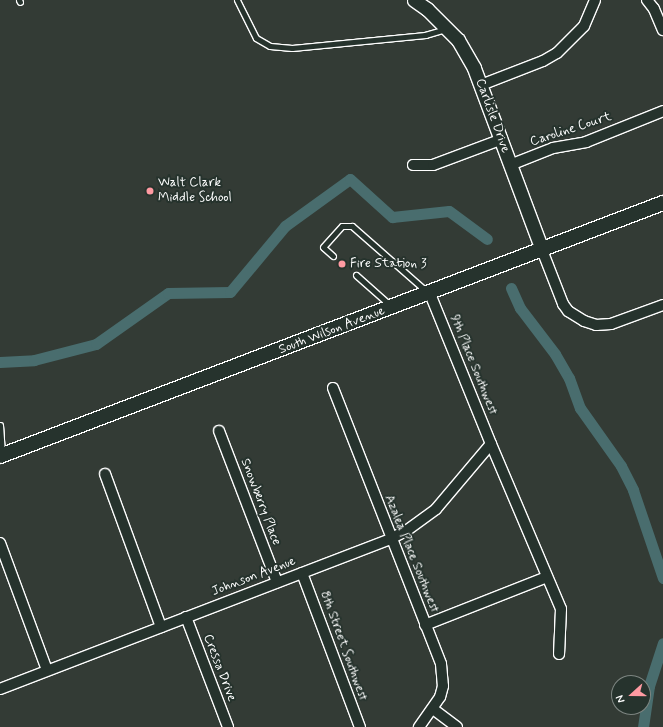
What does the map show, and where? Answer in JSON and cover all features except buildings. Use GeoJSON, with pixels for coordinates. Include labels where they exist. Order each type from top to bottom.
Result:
{"type":"FeatureCollection","features":[{"type":"Feature","properties":{"kind":"main road","name":"South Wilson Avenue"},"geometry":{"type":"LineString","coordinates":[[1,456],[430,294],[663,203]]}},
{"type":"Feature","properties":{"kind":"street","name":"Carlisle Drive"},"geometry":{"type":"LineString","coordinates":[[414,0],[447,29],[466,54],[481,84],[500,140],[542,250]]}},
{"type":"Feature","properties":{"kind":"street"},"geometry":{"type":"LineString","coordinates":[[481,84],[543,61],[557,53],[584,26],[595,0]]}},
{"type":"Feature","properties":{"kind":"street"},"geometry":{"type":"LineString","coordinates":[[647,0],[654,9],[663,30]]}},
{"type":"Feature","properties":{"kind":"street","name":"Caroline Court"},"geometry":{"type":"LineString","coordinates":[[510,165],[553,148],[586,142],[663,111]]}},
{"type":"Feature","properties":{"kind":"street"},"geometry":{"type":"LineString","coordinates":[[413,165],[433,165],[500,140]]}},
{"type":"Feature","properties":{"kind":"street"},"geometry":{"type":"LineString","coordinates":[[542,250],[563,304],[568,311],[584,321],[596,325],[611,324],[663,305]]}},
{"type":"Feature","properties":{"kind":"street","name":"9th Place Southwest"},"geometry":{"type":"LineString","coordinates":[[430,294],[490,446],[560,609],[559,654]]}},
{"type":"Feature","properties":{"kind":"street","name":"Azalea Place Southwest"},"geometry":{"type":"LineString","coordinates":[[333,388],[443,674],[440,697],[419,727]]}},
{"type":"Feature","properties":{"kind":"street","name":"Snowberry Place"},"geometry":{"type":"LineString","coordinates":[[219,431],[277,582]]}},
{"type":"Feature","properties":{"kind":"street","name":"Johnson Avenue"},"geometry":{"type":"LineString","coordinates":[[0,689],[406,532],[436,509],[490,446]]}},
{"type":"Feature","properties":{"kind":"street"},"geometry":{"type":"LineString","coordinates":[[105,474],[161,626]]}},
{"type":"Feature","properties":{"kind":"street"},"geometry":{"type":"LineString","coordinates":[[0,543],[47,670]]}},
{"type":"Feature","properties":{"kind":"street","name":"8th Street Southwest"},"geometry":{"type":"LineString","coordinates":[[302,573],[360,727]]}},
{"type":"Feature","properties":{"kind":"street"},"geometry":{"type":"LineString","coordinates":[[425,625],[547,577]]}},
{"type":"Feature","properties":{"kind":"street","name":"Cressa Drive"},"geometry":{"type":"LineString","coordinates":[[186,617],[228,727]]}},
{"type":"Feature","properties":{"kind":"street"},"geometry":{"type":"LineString","coordinates":[[433,709],[457,727]]}},
{"type":"Feature","properties":{"kind":"lane"},"geometry":{"type":"LineString","coordinates":[[237,0],[256,38],[270,46],[292,48],[425,35],[447,29]]}},
{"type":"Feature","properties":{"kind":"lane"},"geometry":{"type":"LineString","coordinates":[[332,256],[323,247],[342,226],[352,226],[430,294]]}},
{"type":"Feature","properties":{"kind":"lane"},"geometry":{"type":"LineString","coordinates":[[356,275],[394,307]]}},
{"type":"Feature","properties":{"kind":"lane"},"geometry":{"type":"LineString","coordinates":[[0,425],[1,456]]}},
{"type":"Feature","properties":{"kind":"waterway"},"geometry":{"type":"LineString","coordinates":[[0,362],[34,360],[96,344],[168,293],[230,292],[285,226],[350,179],[392,217],[449,211],[487,239]]}},
{"type":"Feature","properties":{"kind":"waterway"},"geometry":{"type":"LineString","coordinates":[[511,288],[520,308],[555,354],[569,378],[580,408],[621,466],[633,490],[663,578]]}},
{"type":"Feature","properties":{"kind":"waterway"},"geometry":{"type":"LineString","coordinates":[[643,727],[649,686],[663,643]]}},
{"type":"Feature","properties":{"kind":"place","name":"Walt Clark Middle School"},"geometry":{"type":"Point","coordinates":[150,191]}},
{"type":"Feature","properties":{"kind":"place","name":"Fire Station 3"},"geometry":{"type":"Point","coordinates":[342,264]}}]}
